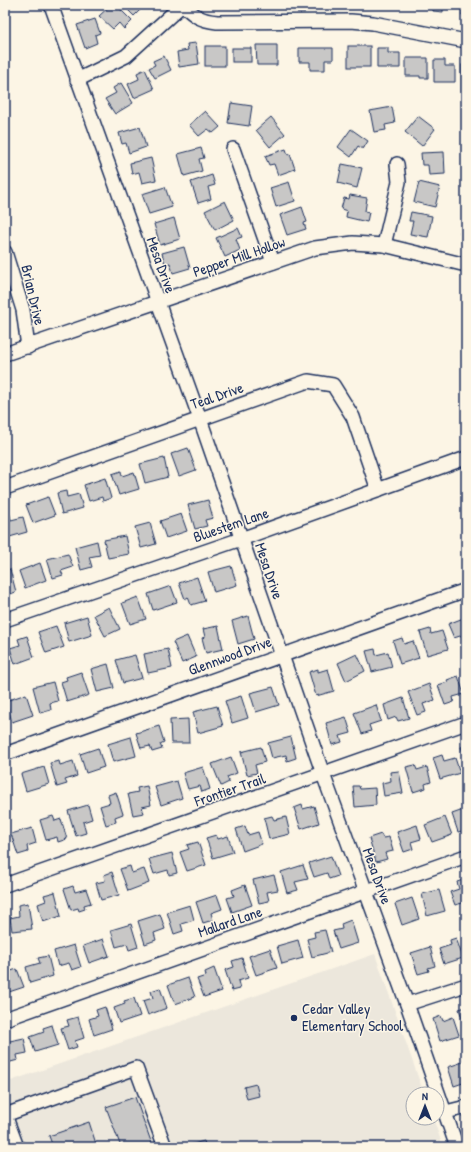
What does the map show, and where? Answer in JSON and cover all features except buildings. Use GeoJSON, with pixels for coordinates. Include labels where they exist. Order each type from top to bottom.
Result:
{"type":"FeatureCollection","features":[{"type":"Feature","properties":{"kind":"street","name":"Mesa Drive"},"geometry":{"type":"LineString","coordinates":[[51,5],[200,419],[323,774],[446,1112],[457,1147]]}},
{"type":"Feature","properties":{"kind":"street"},"geometry":{"type":"LineString","coordinates":[[77,80],[126,56],[182,5],[203,20],[218,22],[351,21],[373,23],[466,41]]}},
{"type":"Feature","properties":{"kind":"street"},"geometry":{"type":"LineString","coordinates":[[233,149],[273,262]]}},
{"type":"Feature","properties":{"kind":"street"},"geometry":{"type":"LineString","coordinates":[[384,245],[398,182],[397,164]]}},
{"type":"Feature","properties":{"kind":"street","name":"Pepper Mill Hollow"},"geometry":{"type":"LineString","coordinates":[[5,354],[315,248],[353,243],[384,245],[466,265]]}},
{"type":"Feature","properties":{"kind":"street","name":"Brian Drive"},"geometry":{"type":"LineString","coordinates":[[5,252],[23,310],[28,347]]}},
{"type":"Feature","properties":{"kind":"street","name":"Teal Drive"},"geometry":{"type":"LineString","coordinates":[[5,488],[308,381],[333,385],[353,417],[378,490]]}},
{"type":"Feature","properties":{"kind":"street","name":"Bluestem Lane"},"geometry":{"type":"LineString","coordinates":[[5,620],[241,539],[466,458]]}},
{"type":"Feature","properties":{"kind":"street","name":"Glennwood Drive"},"geometry":{"type":"LineString","coordinates":[[5,754],[466,590]]}},
{"type":"Feature","properties":{"kind":"street","name":"Frontier Trail"},"geometry":{"type":"LineString","coordinates":[[5,885],[466,723]]}},
{"type":"Feature","properties":{"kind":"street","name":"Mallard Lane"},"geometry":{"type":"LineString","coordinates":[[5,1019],[466,856]]}},
{"type":"Feature","properties":{"kind":"street"},"geometry":{"type":"LineString","coordinates":[[407,1004],[466,984]]}},
{"type":"Feature","properties":{"kind":"street"},"geometry":{"type":"LineString","coordinates":[[17,1147],[5,1115],[136,1068],[165,1147]]}},
{"type":"Feature","properties":{"kind":"street"},"geometry":{"type":"LineString","coordinates":[[446,1112],[466,1107]]}},
{"type":"Feature","properties":{"kind":"shaded area","name":"Cedar Valley Elementary School"},"geometry":{"type":"Polygon","coordinates":[[[375,954],[421,1086],[405,1086],[405,1126],[436,1126],[443,1147],[5,1147],[5,1083],[375,954]]]}},
{"type":"Feature","properties":{"kind":"place","name":"Cedar Valley Elementary School"},"geometry":{"type":"Point","coordinates":[294,1018]}}]}
